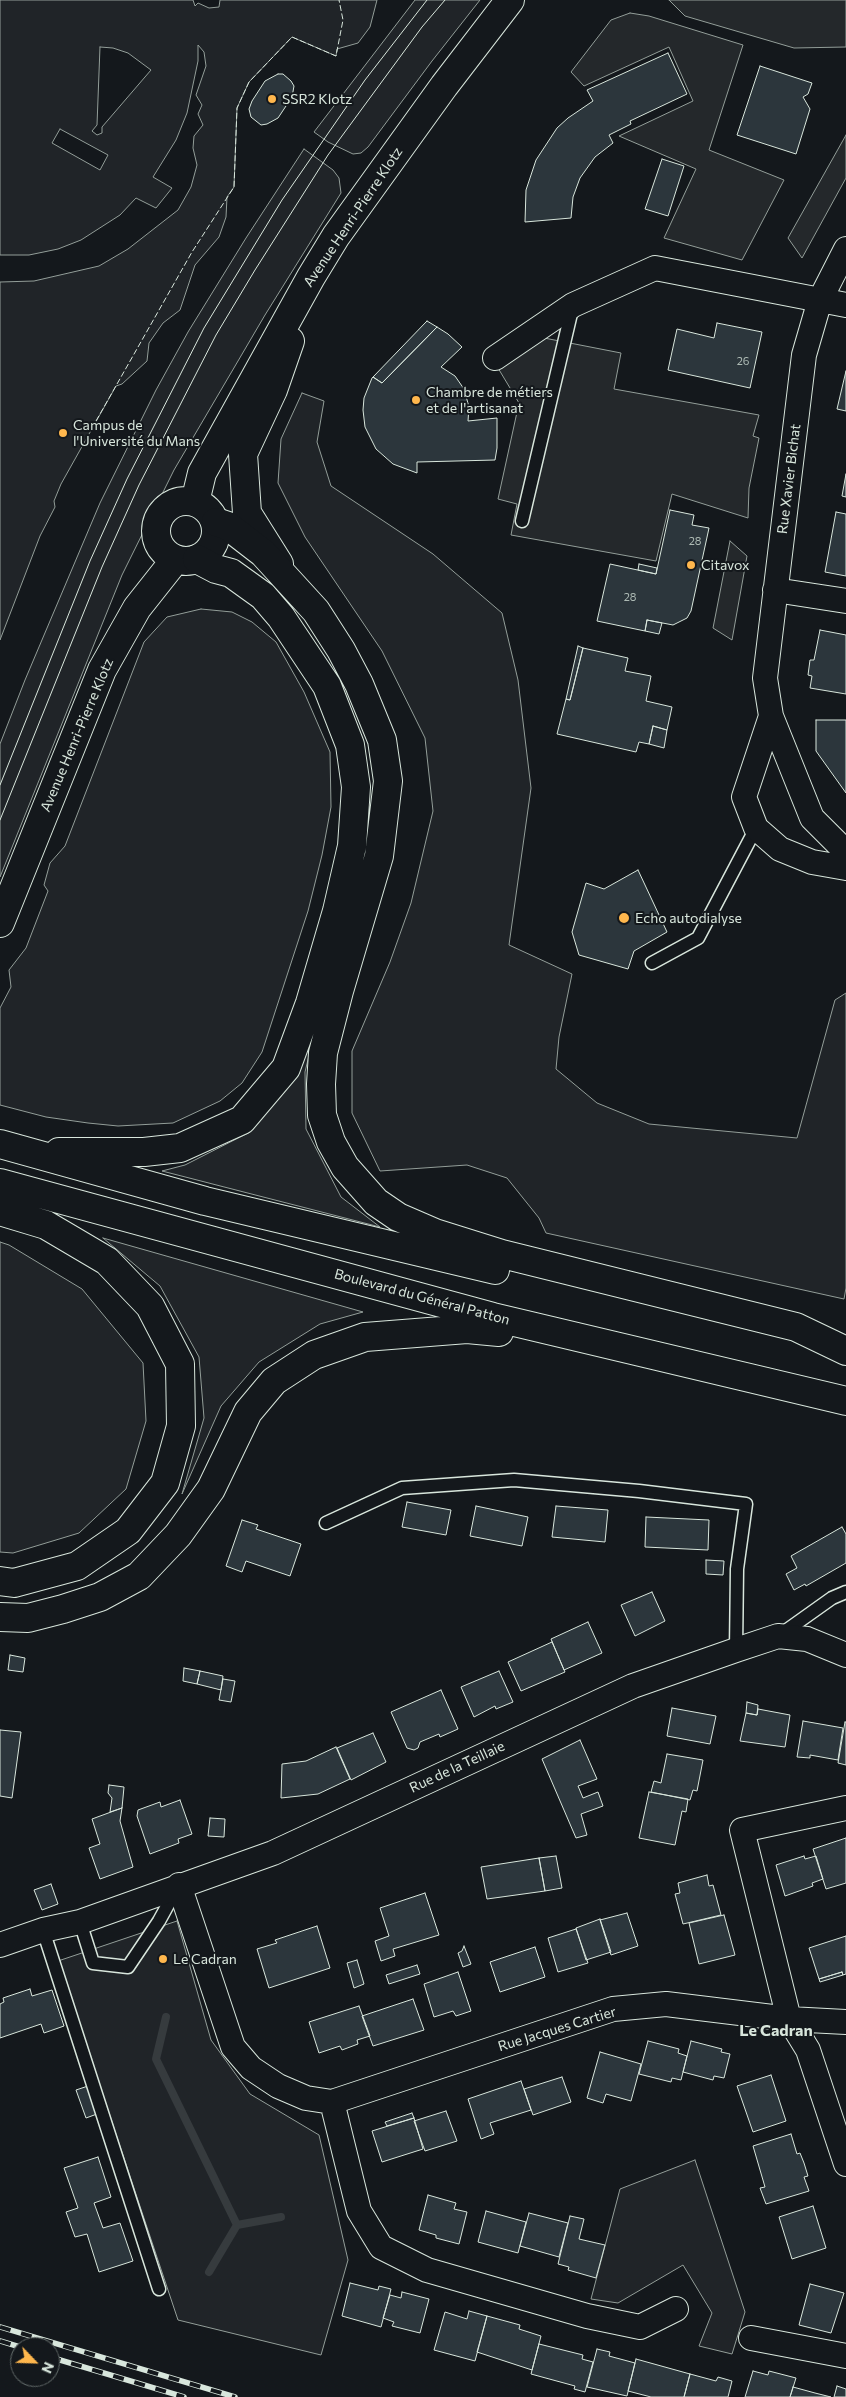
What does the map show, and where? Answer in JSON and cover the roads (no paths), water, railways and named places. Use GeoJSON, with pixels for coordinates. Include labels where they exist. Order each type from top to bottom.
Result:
{"type":"FeatureCollection","features":[{"type":"Feature","properties":{"kind":"main road","name":"Avenue Henri-Pierre Klotz"},"geometry":{"type":"LineString","coordinates":[[195,502],[202,473],[311,277],[372,186],[510,0]]}},
{"type":"Feature","properties":{"kind":"main road"},"geometry":{"type":"LineString","coordinates":[[284,574],[247,513],[243,454],[273,390],[311,277]]}},
{"type":"Feature","properties":{"kind":"main road"},"geometry":{"type":"LineString","coordinates":[[30,1153],[144,1152],[180,1148],[242,1120],[286,1068],[310,1003],[337,911],[352,846],[356,787],[350,745],[327,686],[281,617],[262,596],[231,573],[164,553],[157,541],[155,528],[158,518],[170,504],[187,500],[205,508],[216,522],[228,526],[247,540],[284,574],[316,611],[341,650],[359,684],[382,740],[388,781],[379,856],[339,991],[324,1053],[321,1084],[322,1115],[331,1142],[345,1167],[376,1202],[398,1218],[435,1233],[502,1254],[796,1327],[846,1352]]}},
{"type":"Feature","properties":{"kind":"main road","name":"Avenue Henri-Pierre Klotz"},"geometry":{"type":"LineString","coordinates":[[0,923],[102,670],[137,608],[186,559],[212,548],[216,535],[216,522]]}},
{"type":"Feature","properties":{"kind":"main road"},"geometry":{"type":"LineString","coordinates":[[0,1144],[205,1201],[846,1352]]}},
{"type":"Feature","properties":{"kind":"main road","name":"Boulevard du Général Patton"},"geometry":{"type":"LineString","coordinates":[[0,1183],[493,1317],[846,1401]]}},
{"type":"Feature","properties":{"kind":"main road"},"geometry":{"type":"LineString","coordinates":[[0,1211],[46,1225],[107,1261],[150,1306],[180,1364],[181,1417],[181,1426],[165,1483],[128,1531],[76,1566],[14,1583],[0,1581]]}},
{"type":"Feature","properties":{"kind":"main road"},"geometry":{"type":"LineString","coordinates":[[0,1618],[28,1618],[63,1609],[100,1597],[139,1576],[178,1536],[210,1489],[248,1412],[274,1381],[314,1355],[365,1336],[467,1329],[586,1339]]}},
{"type":"Feature","properties":{"kind":"street","name":"Rue Xavier Bichat"},"geometry":{"type":"LineString","coordinates":[[846,249],[820,300],[804,355],[765,678],[771,716],[812,818],[846,852]]}},
{"type":"Feature","properties":{"kind":"street"},"geometry":{"type":"LineString","coordinates":[[495,358],[573,305],[654,268],[846,305]]}},
{"type":"Feature","properties":{"kind":"street"},"geometry":{"type":"LineString","coordinates":[[775,590],[846,601]]}},
{"type":"Feature","properties":{"kind":"street","name":"Rue Xavier Bichat"},"geometry":{"type":"LineString","coordinates":[[771,716],[744,797],[756,828],[780,849],[812,862],[846,868]]}},
{"type":"Feature","properties":{"kind":"street","name":"Rue de la Teillaie"},"geometry":{"type":"LineString","coordinates":[[0,1945],[43,1930],[80,1922],[179,1885],[273,1853],[633,1686],[736,1650],[778,1636],[808,1639],[846,1654]]}},
{"type":"Feature","properties":{"kind":"street"},"geometry":{"type":"LineString","coordinates":[[846,1808],[742,1830],[789,2019],[808,2050],[846,2164]]}},
{"type":"Feature","properties":{"kind":"street","name":"Rue Jacques Cartier"},"geometry":{"type":"LineString","coordinates":[[179,1885],[234,2047],[251,2068],[278,2086],[306,2098],[332,2102],[613,2009],[666,2004],[789,2019],[846,2022]]}},
{"type":"Feature","properties":{"kind":"street"},"geometry":{"type":"LineString","coordinates":[[332,2102],[359,2211],[381,2247],[427,2270],[587,2316],[640,2327],[676,2309]]}},
{"type":"Feature","properties":{"kind":"street"},"geometry":{"type":"LineString","coordinates":[[751,2338],[846,2356]]}},
{"type":"Feature","properties":{"kind":"lane"},"geometry":{"type":"LineString","coordinates":[[522,521],[573,305]]}},
{"type":"Feature","properties":{"kind":"lane"},"geometry":{"type":"LineString","coordinates":[[652,963],[698,938],[756,828]]}},
{"type":"Feature","properties":{"kind":"lane"},"geometry":{"type":"LineString","coordinates":[[326,1523],[402,1488],[514,1480],[639,1491],[746,1504],[738,1569],[736,1650]]}},
{"type":"Feature","properties":{"kind":"lane"},"geometry":{"type":"LineString","coordinates":[[778,1636],[832,1598],[846,1592]]}},
{"type":"Feature","properties":{"kind":"lane"},"geometry":{"type":"LineString","coordinates":[[80,1922],[94,1963],[128,1967],[159,1921],[179,1885]]}},
{"type":"Feature","properties":{"kind":"lane"},"geometry":{"type":"LineString","coordinates":[[43,1930],[159,2289]]}},
{"type":"Feature","properties":{"kind":"waterway"},"geometry":{"type":"LineString","coordinates":[[166,2017],[156,2059],[237,2225],[281,2217]]}},
{"type":"Feature","properties":{"kind":"waterway"},"geometry":{"type":"LineString","coordinates":[[209,2272],[237,2225]]}},
{"type":"Feature","properties":{"kind":"tram line"},"geometry":{"type":"LineString","coordinates":[[0,785],[90,561],[127,479],[204,328],[282,200],[365,80],[427,0]]}},
{"type":"Feature","properties":{"kind":"tram line"},"geometry":{"type":"LineString","coordinates":[[0,820],[102,567],[139,485],[216,335],[328,155],[422,27],[445,0]]}},
{"type":"Feature","properties":{"kind":"railway"},"geometry":{"type":"LineString","coordinates":[[0,2327],[235,2397]]}},
{"type":"Feature","properties":{"kind":"railway"},"geometry":{"type":"LineString","coordinates":[[0,2341],[10,2344]]}},
{"type":"Feature","properties":{"kind":"railway"},"geometry":{"type":"LineString","coordinates":[[60,2360],[184,2397]]}},
{"type":"Feature","properties":{"kind":"place","name":"SSR2 Klotz"},"geometry":{"type":"Point","coordinates":[272,99]}},
{"type":"Feature","properties":{"kind":"place","name":"Chambre de métiers et de l'artisanat"},"geometry":{"type":"Point","coordinates":[416,400]}},
{"type":"Feature","properties":{"kind":"place","name":"Campus de l'Université du Mans"},"geometry":{"type":"Point","coordinates":[63,433]}},
{"type":"Feature","properties":{"kind":"place","name":"Citavox"},"geometry":{"type":"Point","coordinates":[691,565]}},
{"type":"Feature","properties":{"kind":"place","name":"Echo autodialyse"},"geometry":{"type":"Point","coordinates":[624,918]}},
{"type":"Feature","properties":{"kind":"place","name":"Le Cadran"},"geometry":{"type":"Point","coordinates":[163,1959]}},
{"type":"Feature","properties":{"kind":"district","name":"Le Cadran"},"geometry":{"type":"Point","coordinates":[776,2031]}}]}
